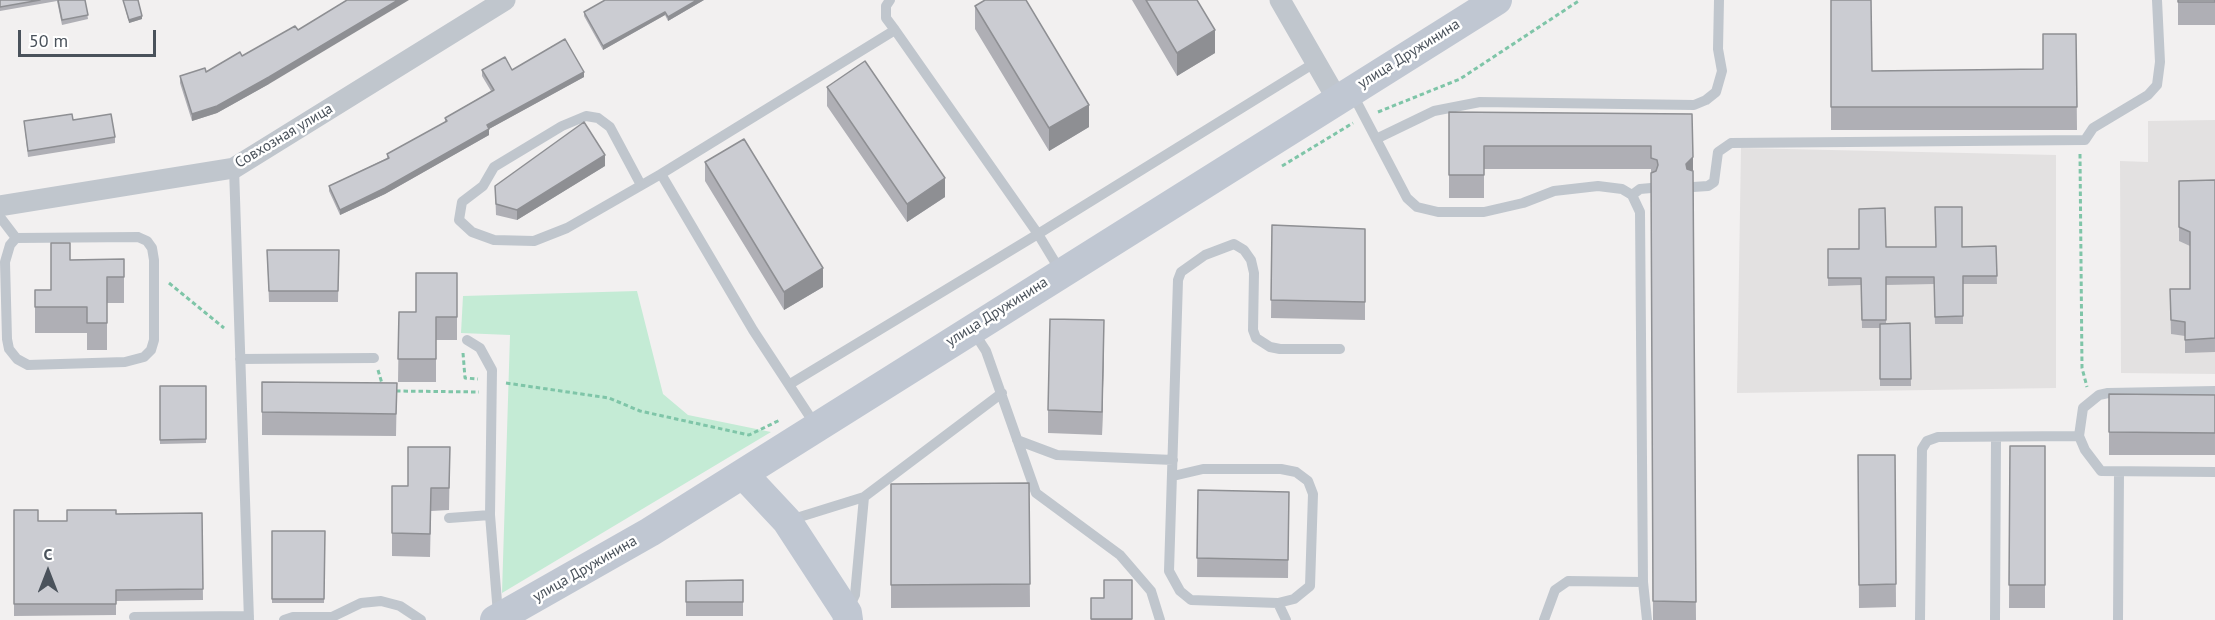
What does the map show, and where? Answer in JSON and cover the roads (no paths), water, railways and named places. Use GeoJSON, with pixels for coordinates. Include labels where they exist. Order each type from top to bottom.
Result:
{"type":"FeatureCollection","features":[{"type":"Feature","properties":{"kind":"main road","name":"улица Дружинина"},"geometry":{"type":"LineString","coordinates":[[498,620],[650,532],[743,474],[811,417],[972,328],[1496,0]]}},
{"type":"Feature","properties":{"kind":"main road"},"geometry":{"type":"LineString","coordinates":[[743,474],[787,521],[848,616]]}},
{"type":"Feature","properties":{"kind":"street","name":"Совхозная улица"},"geometry":{"type":"LineString","coordinates":[[0,206],[234,168],[505,0]]}},
{"type":"Feature","properties":{"kind":"street"},"geometry":{"type":"LineString","coordinates":[[1280,0],[1316,62],[1344,94]]}},
{"type":"Feature","properties":{"kind":"lane"},"geometry":{"type":"LineString","coordinates":[[890,0],[886,6],[886,18],[1038,234],[1061,272]]}},
{"type":"Feature","properties":{"kind":"lane"},"geometry":{"type":"LineString","coordinates":[[1376,139],[1434,111],[1480,102],[1694,105],[1716,92],[1722,71],[1718,49],[1719,0]]}},
{"type":"Feature","properties":{"kind":"lane"},"geometry":{"type":"LineString","coordinates":[[1693,188],[1708,186],[1714,182],[1718,152],[1731,143],[2085,140],[2093,128],[2148,95],[2157,85],[2160,62],[2157,0]]}},
{"type":"Feature","properties":{"kind":"lane"},"geometry":{"type":"LineString","coordinates":[[641,185],[610,127],[598,118],[586,116],[562,126],[494,167],[483,186],[462,202],[459,220],[472,232],[494,240],[534,241],[567,228],[661,174],[895,30]]}},
{"type":"Feature","properties":{"kind":"lane"},"geometry":{"type":"LineString","coordinates":[[790,384],[1316,62]]}},
{"type":"Feature","properties":{"kind":"lane"},"geometry":{"type":"LineString","coordinates":[[1344,94],[1364,117],[1407,198],[1417,207],[1429,211],[1484,212],[1554,191],[1598,186],[1622,189],[1632,195],[1640,212],[1643,582],[1647,620]]}},
{"type":"Feature","properties":{"kind":"lane"},"geometry":{"type":"LineString","coordinates":[[134,617],[249,618],[234,168]]}},
{"type":"Feature","properties":{"kind":"lane"},"geometry":{"type":"LineString","coordinates":[[661,174],[753,330],[811,417]]}},
{"type":"Feature","properties":{"kind":"lane"},"geometry":{"type":"LineString","coordinates":[[1632,195],[1640,189],[1651,188]]}},
{"type":"Feature","properties":{"kind":"lane"},"geometry":{"type":"LineString","coordinates":[[0,217],[16,238]]}},
{"type":"Feature","properties":{"kind":"lane"},"geometry":{"type":"LineString","coordinates":[[138,237],[147,241],[152,248],[154,271],[154,340],[151,350],[144,357],[125,362],[28,365],[17,359],[9,349],[7,339],[5,262],[10,245],[16,238],[138,237]]}},
{"type":"Feature","properties":{"kind":"lane"},"geometry":{"type":"LineString","coordinates":[[1173,476],[1203,469],[1281,469],[1296,472],[1308,481],[1312,494],[1310,586],[1294,599],[1278,603],[1191,600],[1180,591],[1169,571],[1178,280],[1181,272],[1222,247],[1234,244],[1244,250],[1251,260],[1254,273],[1253,330],[1256,338],[1270,347],[1280,349],[1340,349]]}},
{"type":"Feature","properties":{"kind":"lane"},"geometry":{"type":"LineString","coordinates":[[972,328],[986,351],[1036,493],[1120,555],[1151,591],[1160,620]]}},
{"type":"Feature","properties":{"kind":"lane"},"geometry":{"type":"LineString","coordinates":[[467,340],[480,348],[490,361],[493,387],[490,515],[498,620]]}},
{"type":"Feature","properties":{"kind":"lane"},"geometry":{"type":"LineString","coordinates":[[240,359],[374,358]]}},
{"type":"Feature","properties":{"kind":"lane"},"geometry":{"type":"LineString","coordinates":[[2215,391],[2108,393],[2091,400],[2083,408],[2079,436],[2085,450],[2102,471],[2119,473],[2215,472]]}},
{"type":"Feature","properties":{"kind":"lane"},"geometry":{"type":"LineString","coordinates":[[787,521],[864,497],[1002,393]]}},
{"type":"Feature","properties":{"kind":"lane"},"geometry":{"type":"LineString","coordinates":[[1920,620],[1922,449],[1927,441],[1938,437],[2079,436]]}},
{"type":"Feature","properties":{"kind":"lane"},"geometry":{"type":"LineString","coordinates":[[1995,620],[1996,438]]}},
{"type":"Feature","properties":{"kind":"lane"},"geometry":{"type":"LineString","coordinates":[[1017,440],[1057,455],[1173,460]]}},
{"type":"Feature","properties":{"kind":"lane"},"geometry":{"type":"LineString","coordinates":[[2118,620],[2119,473]]}},
{"type":"Feature","properties":{"kind":"lane"},"geometry":{"type":"LineString","coordinates":[[848,616],[855,595],[864,497]]}},
{"type":"Feature","properties":{"kind":"lane"},"geometry":{"type":"LineString","coordinates":[[449,518],[490,515]]}},
{"type":"Feature","properties":{"kind":"lane"},"geometry":{"type":"LineString","coordinates":[[1545,620],[1555,590],[1568,581],[1643,582]]}},
{"type":"Feature","properties":{"kind":"lane"},"geometry":{"type":"LineString","coordinates":[[284,620],[293,617],[332,617],[361,603],[381,601],[400,606],[421,620]]}},
{"type":"Feature","properties":{"kind":"lane"},"geometry":{"type":"LineString","coordinates":[[1278,603],[1286,620]]}}]}
